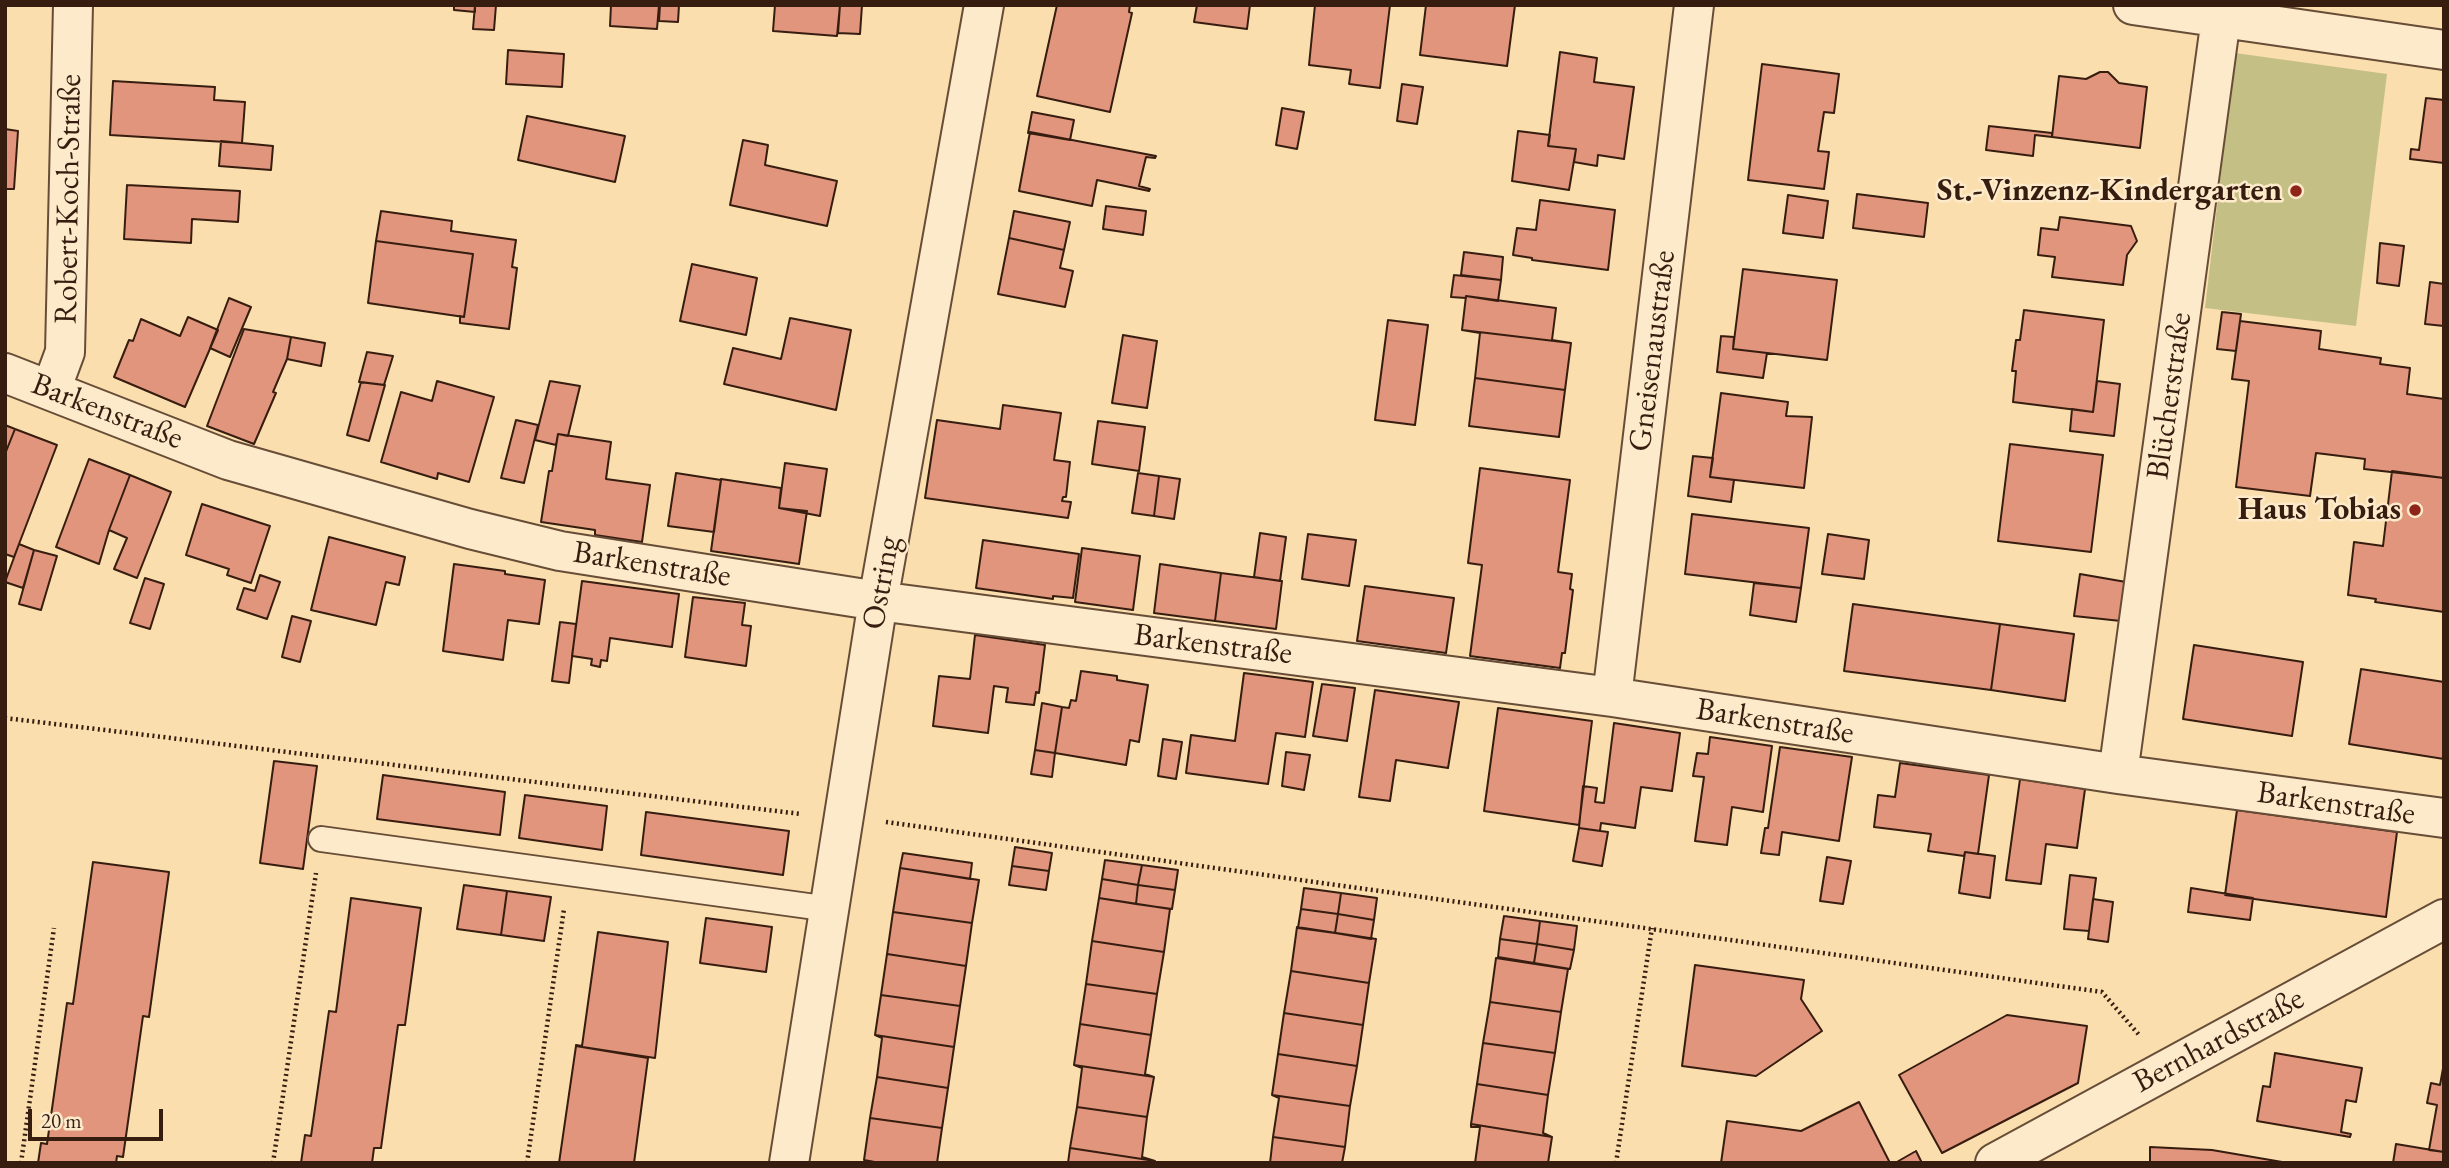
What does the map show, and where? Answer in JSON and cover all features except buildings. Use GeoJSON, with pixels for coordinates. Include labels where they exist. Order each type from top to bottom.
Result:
{"type":"FeatureCollection","features":[{"type":"Feature","properties":{"kind":"street","name":"Robert-Koch-Straße"},"geometry":{"type":"LineString","coordinates":[[51,390],[65,352],[73,5]]}},
{"type":"Feature","properties":{"kind":"street","name":"Ostring"},"geometry":{"type":"LineString","coordinates":[[789,1163],[878,601],[984,5]]}},
{"type":"Feature","properties":{"kind":"street","name":"Gneisenaustraße"},"geometry":{"type":"LineString","coordinates":[[1612,697],[1694,5]]}},
{"type":"Feature","properties":{"kind":"street"},"geometry":{"type":"LineString","coordinates":[[2133,5],[2444,50]]}},
{"type":"Feature","properties":{"kind":"street","name":"Blücherstraße"},"geometry":{"type":"LineString","coordinates":[[2118,774],[2221,18]]}},
{"type":"Feature","properties":{"kind":"street","name":"Barkenstraße"},"geometry":{"type":"LineString","coordinates":[[5,373],[228,460],[470,529],[560,551],[878,601],[1612,697],[2118,774],[2444,818]]}},
{"type":"Feature","properties":{"kind":"street","name":"Bernhardstraße"},"geometry":{"type":"LineString","coordinates":[[1995,1163],[2444,919]]}},
{"type":"Feature","properties":{"kind":"lane"},"geometry":{"type":"LineString","coordinates":[[321,839],[830,909]]}},
{"type":"Feature","properties":{"kind":"path"},"geometry":{"type":"LineString","coordinates":[[5,718],[799,814],[844,817],[2102,992],[2168,1069]]}},
{"type":"Feature","properties":{"kind":"path"},"geometry":{"type":"LineString","coordinates":[[273,1163],[321,839]]}},
{"type":"Feature","properties":{"kind":"path"},"geometry":{"type":"LineString","coordinates":[[527,1163],[569,873]]}},
{"type":"Feature","properties":{"kind":"path"},"geometry":{"type":"LineString","coordinates":[[21,1163],[54,928]]}},
{"type":"Feature","properties":{"kind":"path"},"geometry":{"type":"LineString","coordinates":[[1615,1163],[1652,928]]}},
{"type":"Feature","properties":{"kind":"shaded area"},"geometry":{"type":"Polygon","coordinates":[[[2235,53],[2387,74],[2356,326],[2205,308],[2235,53]]]}},
{"type":"Feature","properties":{"kind":"place","name":"St.-Vinzenz-Kindergarten"},"geometry":{"type":"Point","coordinates":[2296,191]}},
{"type":"Feature","properties":{"kind":"place","name":"Haus Tobias"},"geometry":{"type":"Point","coordinates":[2415,510]}}]}
